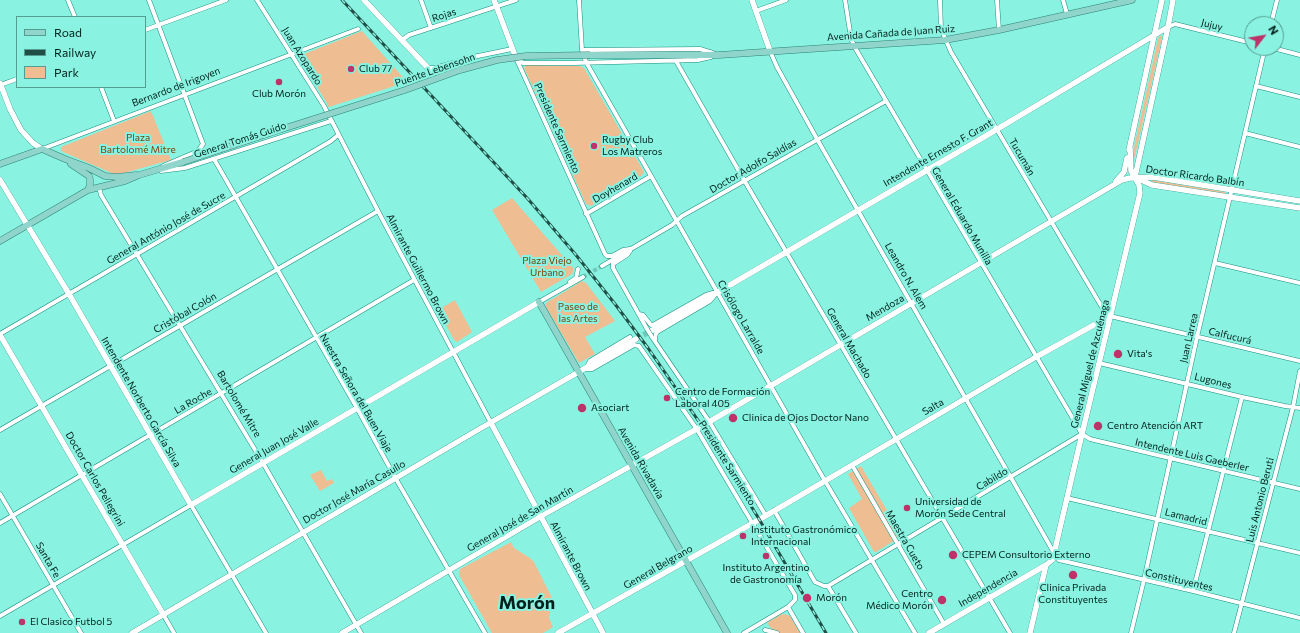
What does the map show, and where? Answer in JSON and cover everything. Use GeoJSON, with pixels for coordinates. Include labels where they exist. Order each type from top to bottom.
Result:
{"type":"FeatureCollection","features":[{"type":"Feature","properties":{"kind":"main road","name":"Avenida Cañada de Juan Ruiz"},"geometry":{"type":"LineString","coordinates":[[703,55],[945,40],[999,30],[1132,0]]}},
{"type":"Feature","properties":{"kind":"main road","name":"Puente Lebensohn"},"geometry":{"type":"LineString","coordinates":[[183,162],[399,92],[460,70],[497,60],[526,56],[703,55]]}},
{"type":"Feature","properties":{"kind":"main road"},"geometry":{"type":"LineString","coordinates":[[42,149],[109,177],[139,175]]}},
{"type":"Feature","properties":{"kind":"main road","name":"Bernardo de Irigoyen"},"geometry":{"type":"LineString","coordinates":[[0,164],[42,149]]}},
{"type":"Feature","properties":{"kind":"main road"},"geometry":{"type":"LineString","coordinates":[[64,159],[88,176],[91,181],[88,190]]}},
{"type":"Feature","properties":{"kind":"main road","name":"General Tomás Guido"},"geometry":{"type":"LineString","coordinates":[[0,241],[88,190],[124,181],[183,162]]}},
{"type":"Feature","properties":{"kind":"main road","name":"Avenida Rivadavia"},"geometry":{"type":"LineString","coordinates":[[539,302],[727,633]]}},
{"type":"Feature","properties":{"kind":"street"},"geometry":{"type":"LineString","coordinates":[[68,0],[75,16]]}},
{"type":"Feature","properties":{"kind":"street"},"geometry":{"type":"LineString","coordinates":[[149,0],[185,95]]}},
{"type":"Feature","properties":{"kind":"street"},"geometry":{"type":"LineString","coordinates":[[146,30],[226,0]]}},
{"type":"Feature","properties":{"kind":"street","name":"Juan Azopardo"},"geometry":{"type":"LineString","coordinates":[[257,0],[292,54],[330,119]]}},
{"type":"Feature","properties":{"kind":"street"},"geometry":{"type":"LineString","coordinates":[[364,0],[428,68],[432,78]]}},
{"type":"Feature","properties":{"kind":"street"},"geometry":{"type":"LineString","coordinates":[[422,0],[431,28]]}},
{"type":"Feature","properties":{"kind":"street","name":"Presidente Sarmiento"},"geometry":{"type":"LineString","coordinates":[[494,0],[512,49],[586,214],[605,254],[607,256],[612,256]]}},
{"type":"Feature","properties":{"kind":"street","name":"Rojas"},"geometry":{"type":"LineString","coordinates":[[402,40],[409,35],[516,0]]}},
{"type":"Feature","properties":{"kind":"street","name":"Crisólogo Larralde"},"geometry":{"type":"LineString","coordinates":[[579,0],[583,52],[586,62],[825,481],[915,633]]}},
{"type":"Feature","properties":{"kind":"street","name":"Leandro N. Alem"},"geometry":{"type":"LineString","coordinates":[[752,0],[777,67],[817,140],[1055,556]]}},
{"type":"Feature","properties":{"kind":"street"},"geometry":{"type":"LineString","coordinates":[[756,11],[786,0]]}},
{"type":"Feature","properties":{"kind":"street","name":"General Eduardo Munilla"},"geometry":{"type":"LineString","coordinates":[[845,0],[851,38],[854,46],[1082,434]]}},
{"type":"Feature","properties":{"kind":"street","name":"Tucumán"},"geometry":{"type":"LineString","coordinates":[[940,0],[941,29],[950,52],[1102,309],[1110,316]]}},
{"type":"Feature","properties":{"kind":"street"},"geometry":{"type":"LineString","coordinates":[[997,0],[999,30]]}},
{"type":"Feature","properties":{"kind":"street"},"geometry":{"type":"LineString","coordinates":[[1063,0],[1067,14]]}},
{"type":"Feature","properties":{"kind":"street"},"geometry":{"type":"LineString","coordinates":[[1113,184],[1124,172],[1162,0]]}},
{"type":"Feature","properties":{"kind":"street"},"geometry":{"type":"LineString","coordinates":[[1135,177],[1173,0]]}},
{"type":"Feature","properties":{"kind":"street"},"geometry":{"type":"LineString","coordinates":[[1273,16],[1277,0]]}},
{"type":"Feature","properties":{"kind":"street","name":"Jujuy"},"geometry":{"type":"LineString","coordinates":[[1168,27],[1175,24],[1244,41]]}},
{"type":"Feature","properties":{"kind":"street","name":"Intendente Ernesto F. Grant"},"geometry":{"type":"LineString","coordinates":[[650,332],[858,211],[1168,27]]}},
{"type":"Feature","properties":{"kind":"street","name":"Bernardo de Irigoyen"},"geometry":{"type":"LineString","coordinates":[[42,149],[358,29]]}},
{"type":"Feature","properties":{"kind":"street"},"geometry":{"type":"LineString","coordinates":[[428,68],[437,68],[473,57],[512,49]]}},
{"type":"Feature","properties":{"kind":"street","name":"Avenida Cañada de Juan Ruiz"},"geometry":{"type":"LineString","coordinates":[[330,119],[405,92],[432,78],[461,69],[516,58],[578,57],[583,52],[700,49],[719,55]]}},
{"type":"Feature","properties":{"kind":"street"},"geometry":{"type":"LineString","coordinates":[[1284,51],[1300,55]]}},
{"type":"Feature","properties":{"kind":"street","name":"Avenida Cañada de Juan Ruiz"},"geometry":{"type":"LineString","coordinates":[[516,58],[523,63],[698,60],[719,55]]}},
{"type":"Feature","properties":{"kind":"street","name":"Juan Larrea"},"geometry":{"type":"LineString","coordinates":[[1131,633],[1158,519],[1197,337],[1263,56]]}},
{"type":"Feature","properties":{"kind":"street","name":"General Machado"},"geometry":{"type":"LineString","coordinates":[[676,60],[744,180],[941,518],[1010,633]]}},
{"type":"Feature","properties":{"kind":"street"},"geometry":{"type":"LineString","coordinates":[[16,79],[0,84],[13,116],[21,130],[32,143],[42,149]]}},
{"type":"Feature","properties":{"kind":"street"},"geometry":{"type":"LineString","coordinates":[[1256,86],[1300,97]]}},
{"type":"Feature","properties":{"kind":"street"},"geometry":{"type":"LineString","coordinates":[[101,88],[114,121]]}},
{"type":"Feature","properties":{"kind":"street","name":"General Tomás Guido"},"geometry":{"type":"LineString","coordinates":[[154,171],[166,164],[198,151],[203,146],[185,95]]}},
{"type":"Feature","properties":{"kind":"street","name":"Doctor Adolfo Saldías"},"geometry":{"type":"LineString","coordinates":[[612,256],[623,250],[631,249],[744,180],[886,100]]}},
{"type":"Feature","properties":{"kind":"street","name":"General Tomás Guido"},"geometry":{"type":"LineString","coordinates":[[154,171],[178,170],[330,119]]}},
{"type":"Feature","properties":{"kind":"street","name":"Almirante Guillermo Brown"},"geometry":{"type":"LineString","coordinates":[[330,119],[491,423]]}},
{"type":"Feature","properties":{"kind":"street"},"geometry":{"type":"LineString","coordinates":[[1245,133],[1300,147]]}},
{"type":"Feature","properties":{"kind":"street","name":"General António José de Sucre"},"geometry":{"type":"LineString","coordinates":[[0,334],[331,141],[338,135]]}},
{"type":"Feature","properties":{"kind":"street","name":"General Miguel de Azcuénaga"},"geometry":{"type":"LineString","coordinates":[[1055,556],[1056,545],[1067,498],[1140,193],[1139,186],[1131,171],[1130,147]]}},
{"type":"Feature","properties":{"kind":"street","name":"Nuestra Señora del Buen Viaje"},"geometry":{"type":"LineString","coordinates":[[214,159],[485,633]]}},
{"type":"Feature","properties":{"kind":"street","name":"Doyhenard"},"geometry":{"type":"LineString","coordinates":[[586,214],[651,176]]}},
{"type":"Feature","properties":{"kind":"street","name":"Mendoza"},"geometry":{"type":"LineString","coordinates":[[709,422],[840,344],[1051,222],[1113,184],[1127,178],[1135,177]]}},
{"type":"Feature","properties":{"kind":"street","name":"Doctor Ricardo Balbín"},"geometry":{"type":"LineString","coordinates":[[1135,177],[1153,177],[1300,201]]}},
{"type":"Feature","properties":{"kind":"street","name":"Doctor Ricardo Balbín"},"geometry":{"type":"LineString","coordinates":[[1135,177],[1152,185],[1300,208]]}},
{"type":"Feature","properties":{"kind":"street","name":"Intendente Norberto García Silva"},"geometry":{"type":"LineString","coordinates":[[0,180],[26,226],[69,294],[266,633]]}},
{"type":"Feature","properties":{"kind":"street","name":"Bartolomé Mitre"},"geometry":{"type":"LineString","coordinates":[[99,187],[101,195],[263,463],[361,633]]}},
{"type":"Feature","properties":{"kind":"street","name":"Cristóbal Colón"},"geometry":{"type":"LineString","coordinates":[[0,430],[378,211]]}},
{"type":"Feature","properties":{"kind":"street"},"geometry":{"type":"LineString","coordinates":[[602,266],[631,249]]}},
{"type":"Feature","properties":{"kind":"street","name":"Doctor Adolfo Saldías"},"geometry":{"type":"LineString","coordinates":[[613,266],[627,255],[631,249]]}},
{"type":"Feature","properties":{"kind":"street"},"geometry":{"type":"LineString","coordinates":[[1215,263],[1300,283]]}},
{"type":"Feature","properties":{"kind":"street","name":"Presidente Sarmiento"},"geometry":{"type":"LineString","coordinates":[[613,266],[613,270],[656,342],[709,422],[766,516]]}},
{"type":"Feature","properties":{"kind":"street","name":"General Juan José Valle"},"geometry":{"type":"LineString","coordinates":[[556,292],[558,289],[575,279],[578,269]]}},
{"type":"Feature","properties":{"kind":"street","name":"General Juan José Valle"},"geometry":{"type":"LineString","coordinates":[[0,616],[584,277]]}},
{"type":"Feature","properties":{"kind":"street","name":"La Roche"},"geometry":{"type":"LineString","coordinates":[[0,523],[316,339],[414,280]]}},
{"type":"Feature","properties":{"kind":"street","name":"Intendente Ernesto F. Grant"},"geometry":{"type":"LineString","coordinates":[[639,314],[643,315],[649,324],[653,325],[706,294],[717,292]]}},
{"type":"Feature","properties":{"kind":"street","name":"Intendente Ernesto F. Grant"},"geometry":{"type":"LineString","coordinates":[[656,342],[655,336],[658,332],[710,301],[717,292]]}},
{"type":"Feature","properties":{"kind":"street","name":"Calfucurá"},"geometry":{"type":"LineString","coordinates":[[1110,316],[1300,361]]}},
{"type":"Feature","properties":{"kind":"street","name":"Salta"},"geometry":{"type":"LineString","coordinates":[[766,516],[1036,357],[1110,316]]}},
{"type":"Feature","properties":{"kind":"street","name":"Doctor Carlos Pellegrini"},"geometry":{"type":"LineString","coordinates":[[0,334],[174,633]]}},
{"type":"Feature","properties":{"kind":"street","name":"Doctor José María Casullo"},"geometry":{"type":"LineString","coordinates":[[586,369],[590,361],[630,337]]}},
{"type":"Feature","properties":{"kind":"street","name":"Presidente Sarmiento"},"geometry":{"type":"LineString","coordinates":[[636,342],[696,428],[795,595],[795,600],[788,607]]}},
{"type":"Feature","properties":{"kind":"street","name":"Doctor José María Casullo"},"geometry":{"type":"LineString","coordinates":[[132,633],[491,423],[636,342]]}},
{"type":"Feature","properties":{"kind":"street","name":"Lugones"},"geometry":{"type":"LineString","coordinates":[[1099,363],[1242,397],[1300,408]]}},
{"type":"Feature","properties":{"kind":"street","name":"Luis Antonio Beruti"},"geometry":{"type":"LineString","coordinates":[[1234,633],[1293,407],[1300,371]]}},
{"type":"Feature","properties":{"kind":"street"},"geometry":{"type":"LineString","coordinates":[[1193,591],[1242,397]]}},
{"type":"Feature","properties":{"kind":"street","name":"General José de San Martín"},"geometry":{"type":"LineString","coordinates":[[342,633],[540,517],[709,422]]}},
{"type":"Feature","properties":{"kind":"street","name":"Almirante Brown"},"geometry":{"type":"LineString","coordinates":[[491,423],[603,633]]}},
{"type":"Feature","properties":{"kind":"street","name":"Intendente Luis Gaeberler"},"geometry":{"type":"LineString","coordinates":[[1082,434],[1090,439],[1300,489]]}},
{"type":"Feature","properties":{"kind":"street","name":"Cabildo"},"geometry":{"type":"LineString","coordinates":[[828,586],[1082,434]]}},
{"type":"Feature","properties":{"kind":"street","name":"Maestra Cueto"},"geometry":{"type":"LineString","coordinates":[[852,465],[944,624]]}},
{"type":"Feature","properties":{"kind":"street","name":"Santa Fe"},"geometry":{"type":"LineString","coordinates":[[0,494],[81,633]]}},
{"type":"Feature","properties":{"kind":"street","name":"Lamadrid"},"geometry":{"type":"LineString","coordinates":[[1067,498],[1300,553]]}},
{"type":"Feature","properties":{"kind":"street"},"geometry":{"type":"LineString","coordinates":[[774,510],[815,582],[828,586],[856,633]]}},
{"type":"Feature","properties":{"kind":"street","name":"General Belgrano"},"geometry":{"type":"LineString","coordinates":[[558,633],[766,516]]}},
{"type":"Feature","properties":{"kind":"street","name":"Independencia"},"geometry":{"type":"LineString","coordinates":[[929,633],[1046,564],[1055,556]]}},
{"type":"Feature","properties":{"kind":"street","name":"Constituyentes"},"geometry":{"type":"LineString","coordinates":[[1055,556],[1059,560],[1193,591],[1300,618]]}},
{"type":"Feature","properties":{"kind":"street"},"geometry":{"type":"LineString","coordinates":[[1030,633],[1046,564]]}},
{"type":"Feature","properties":{"kind":"street"},"geometry":{"type":"LineString","coordinates":[[744,633],[788,607],[804,633]]}},
{"type":"Feature","properties":{"kind":"street"},"geometry":{"type":"LineString","coordinates":[[761,623],[766,632],[777,633]]}},
{"type":"Feature","properties":{"kind":"green space","name":"Club 77"},"geometry":{"type":"Polygon","coordinates":[[[362,31],[407,82],[329,107],[299,56],[362,31]]]}},
{"type":"Feature","properties":{"kind":"green space"},"geometry":{"type":"Polygon","coordinates":[[[1162,36],[1162,38],[1135,156],[1133,159],[1134,148],[1158,39],[1162,36]]]}},
{"type":"Feature","properties":{"kind":"green space","name":"Rugby Club Los Matreros"},"geometry":{"type":"Polygon","coordinates":[[[526,65],[580,66],[584,68],[644,172],[641,176],[591,206],[586,204],[524,68],[526,65]]]}},
{"type":"Feature","properties":{"kind":"green space","name":"Plaza Bartolomé Mitre"},"geometry":{"type":"Polygon","coordinates":[[[151,111],[171,160],[124,173],[114,174],[61,150],[61,147],[151,111]]]}},
{"type":"Feature","properties":{"kind":"green space"},"geometry":{"type":"Polygon","coordinates":[[[1152,180],[1225,192],[1226,194],[1153,183],[1152,180]]]}},
{"type":"Feature","properties":{"kind":"green space","name":"Plaza Viejo Urbano"},"geometry":{"type":"Polygon","coordinates":[[[512,198],[574,269],[572,274],[541,292],[492,210],[512,198]]]}},
{"type":"Feature","properties":{"kind":"green space","name":"Paseo de las Artes"},"geometry":{"type":"Polygon","coordinates":[[[582,281],[586,283],[615,321],[585,337],[595,354],[579,363],[546,307],[546,303],[582,281]]]}},
{"type":"Feature","properties":{"kind":"green space"},"geometry":{"type":"Polygon","coordinates":[[[455,300],[472,332],[457,342],[454,340],[438,310],[455,300]]]}},
{"type":"Feature","properties":{"kind":"green space"},"geometry":{"type":"Polygon","coordinates":[[[861,466],[902,536],[876,552],[874,552],[849,508],[862,499],[848,474],[861,466]]]}},
{"type":"Feature","properties":{"kind":"green space"},"geometry":{"type":"Polygon","coordinates":[[[321,470],[327,481],[332,479],[334,483],[320,491],[310,475],[321,470]]]}},
{"type":"Feature","properties":{"kind":"green space"},"geometry":{"type":"Polygon","coordinates":[[[511,542],[514,548],[534,562],[552,598],[549,618],[553,627],[543,633],[492,633],[459,575],[460,569],[511,542]]]}},
{"type":"Feature","properties":{"kind":"green space"},"geometry":{"type":"Polygon","coordinates":[[[782,614],[790,616],[800,633],[778,633],[769,626],[768,622],[782,614]]]}},
{"type":"Feature","properties":{"kind":"tunnel"},"geometry":{"type":"LineString","coordinates":[[583,277],[602,266]]}},
{"type":"Feature","properties":{"kind":"tunnel"},"geometry":{"type":"LineString","coordinates":[[636,339],[651,331]]}},
{"type":"Feature","properties":{"kind":"railway"},"geometry":{"type":"LineString","coordinates":[[342,0],[528,199],[576,255],[615,304],[648,348],[702,426],[826,633]]}},
{"type":"Feature","properties":{"kind":"place","name":"Club 77"},"geometry":{"type":"Point","coordinates":[351,69]}},
{"type":"Feature","properties":{"kind":"place","name":"Club Morón"},"geometry":{"type":"Point","coordinates":[279,82]}},
{"type":"Feature","properties":{"kind":"place","name":"Rugby Club Los Matreros"},"geometry":{"type":"Point","coordinates":[594,146]}},
{"type":"Feature","properties":{"kind":"place","name":"Vita's"},"geometry":{"type":"Point","coordinates":[1118,354]}},
{"type":"Feature","properties":{"kind":"place","name":"Centro de Formación Laboral 405"},"geometry":{"type":"Point","coordinates":[667,398]}},
{"type":"Feature","properties":{"kind":"place","name":"Asociart"},"geometry":{"type":"Point","coordinates":[582,408]}},
{"type":"Feature","properties":{"kind":"place","name":"Clinica de Ojos Doctor Nano"},"geometry":{"type":"Point","coordinates":[733,418]}},
{"type":"Feature","properties":{"kind":"place","name":"Centro Atención ART"},"geometry":{"type":"Point","coordinates":[1098,426]}},
{"type":"Feature","properties":{"kind":"place","name":"Universidad de Morón Sede Central"},"geometry":{"type":"Point","coordinates":[907,508]}},
{"type":"Feature","properties":{"kind":"place","name":"Instituto Gastronómico Internacional"},"geometry":{"type":"Point","coordinates":[743,536]}},
{"type":"Feature","properties":{"kind":"place","name":"CEPEM Consultorio Externo"},"geometry":{"type":"Point","coordinates":[953,555]}},
{"type":"Feature","properties":{"kind":"place","name":"Instituto Argentino de Gastronomía"},"geometry":{"type":"Point","coordinates":[766,556]}},
{"type":"Feature","properties":{"kind":"place","name":"Clinica Privada Constituyentes"},"geometry":{"type":"Point","coordinates":[1073,575]}},
{"type":"Feature","properties":{"kind":"place","name":"Morón"},"geometry":{"type":"Point","coordinates":[807,598]}},
{"type":"Feature","properties":{"kind":"place","name":"Centro Médico Morón"},"geometry":{"type":"Point","coordinates":[942,600]}},
{"type":"Feature","properties":{"kind":"place","name":"El Clasico Futbol 5"},"geometry":{"type":"Point","coordinates":[22,622]}},
{"type":"Feature","properties":{"kind":"district","name":"Morón"},"geometry":{"type":"Point","coordinates":[527,603]}}]}
